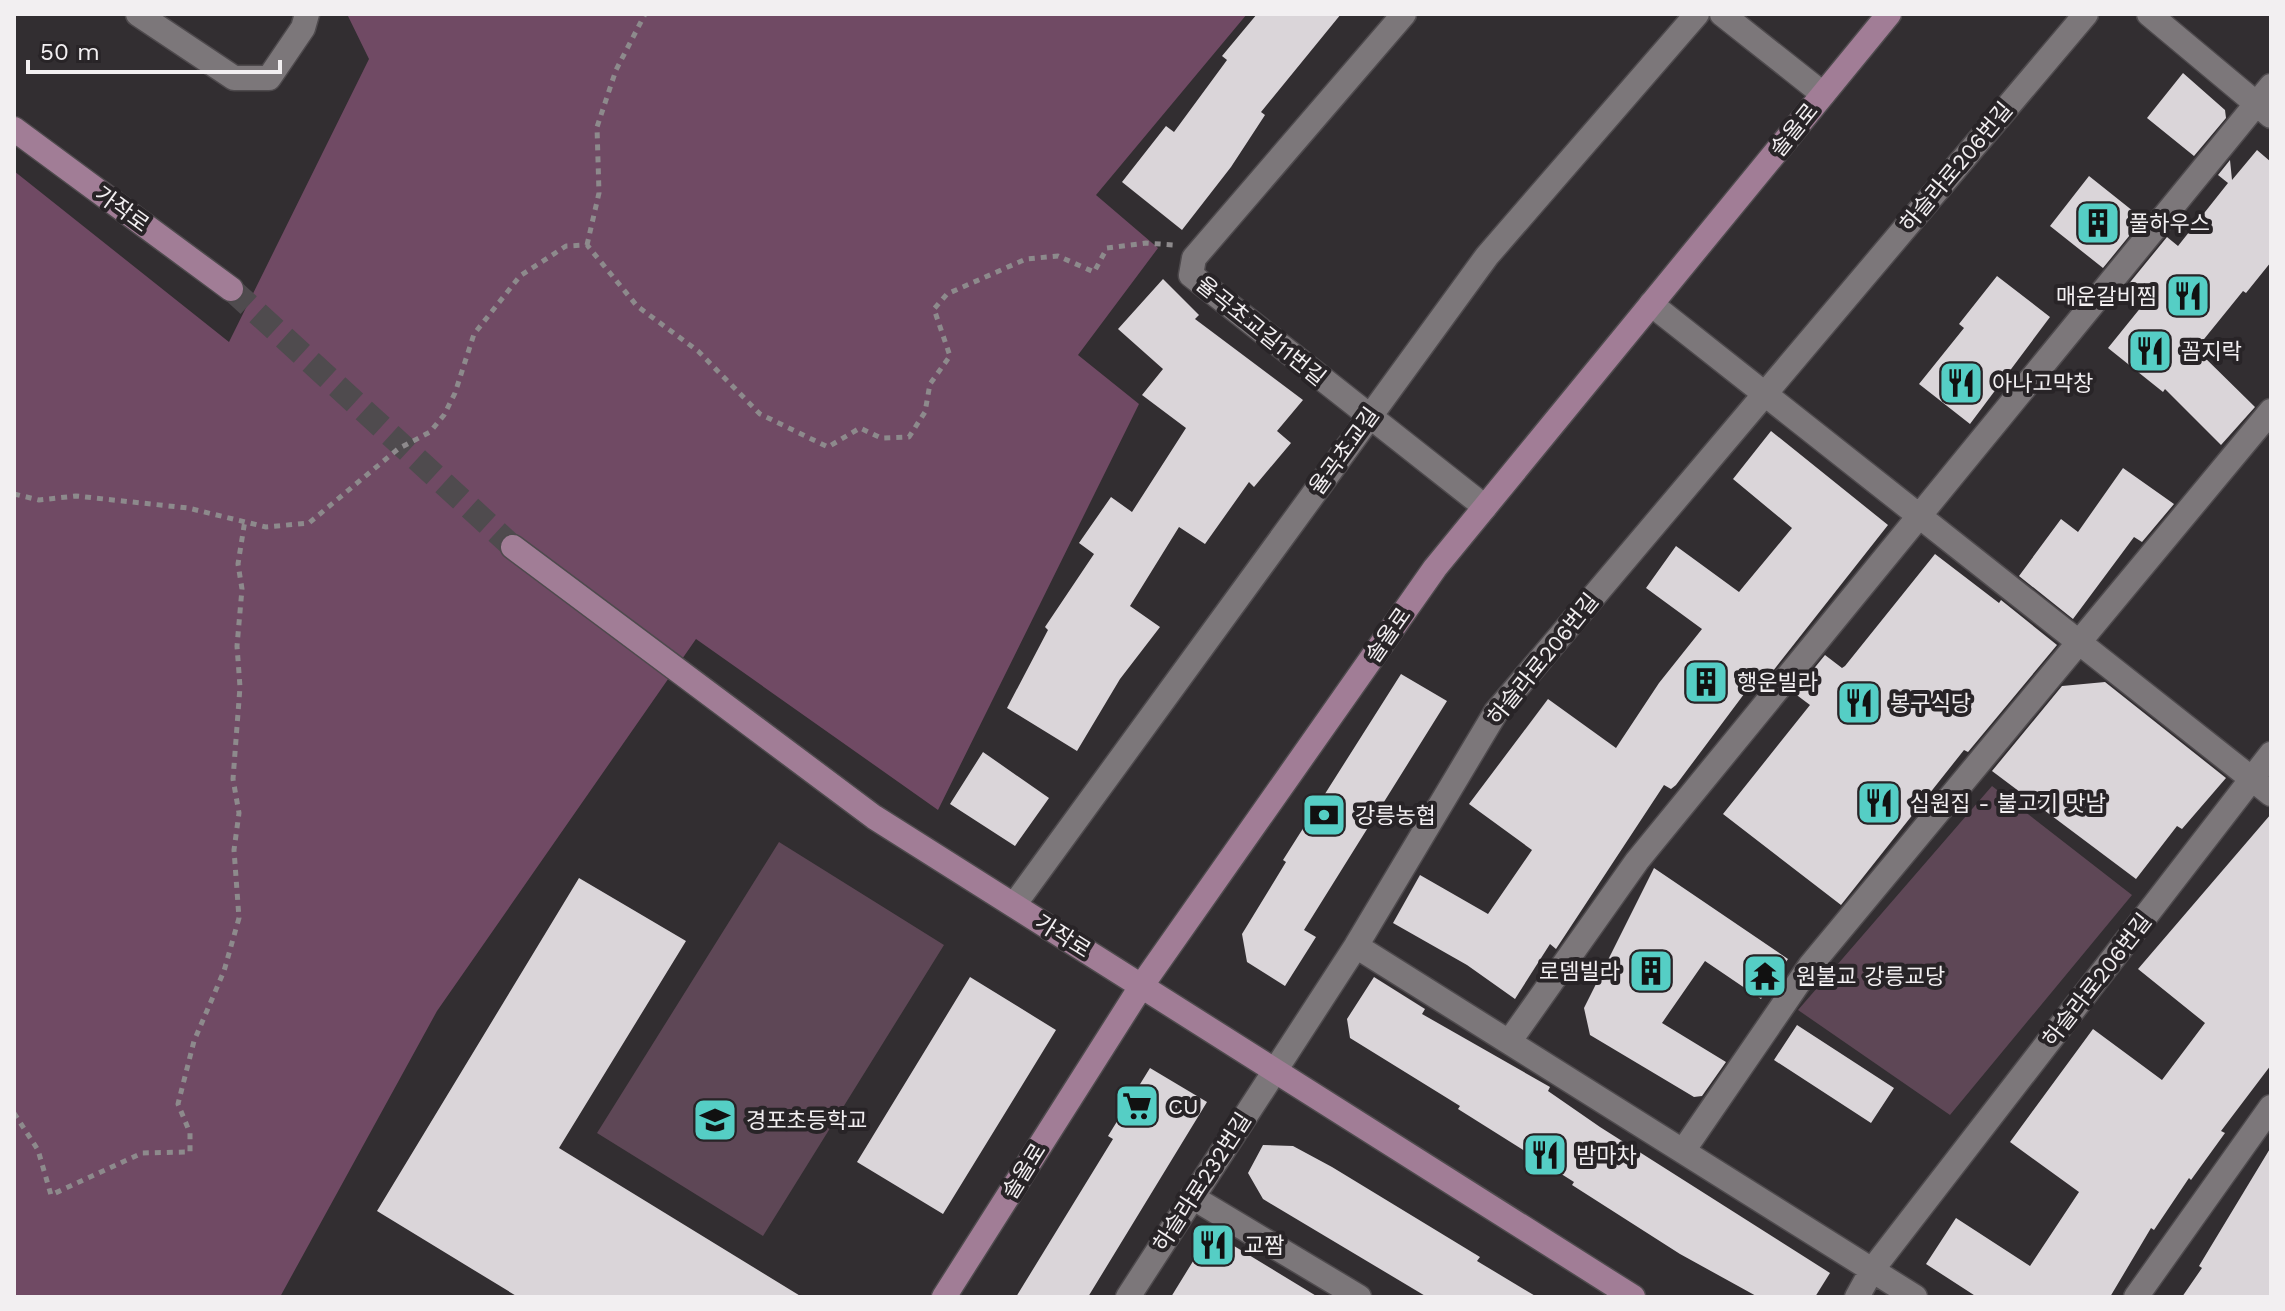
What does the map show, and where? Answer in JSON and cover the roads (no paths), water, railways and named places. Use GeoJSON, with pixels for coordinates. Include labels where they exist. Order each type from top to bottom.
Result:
{"type":"FeatureCollection","features":[{"type":"Feature","properties":{"kind":"street"},"geometry":{"type":"LineString","coordinates":[[138,14],[234,78],[269,78],[303,28],[307,14]]}},
{"type":"Feature","properties":{"kind":"street","name":"율곡초교길11번길"},"geometry":{"type":"LineString","coordinates":[[1404,14],[1194,258],[1191,275],[1368,418],[1485,507]]}},
{"type":"Feature","properties":{"kind":"street","name":"율곡초교길"},"geometry":{"type":"LineString","coordinates":[[1014,905],[1487,256],[1697,14]]}},
{"type":"Feature","properties":{"kind":"street"},"geometry":{"type":"LineString","coordinates":[[1722,14],[1823,94]]}},
{"type":"Feature","properties":{"kind":"street","name":"솔올로"},"geometry":{"type":"LineString","coordinates":[[944,1297],[1142,985],[1435,568],[1889,14]]}},
{"type":"Feature","properties":{"kind":"street","name":"하슬라로206번길"},"geometry":{"type":"LineString","coordinates":[[1275,1068],[1356,946],[1496,712],[2086,14]]}},
{"type":"Feature","properties":{"kind":"street"},"geometry":{"type":"LineString","coordinates":[[1509,1042],[1637,861],[1919,516],[2266,101],[2149,14]]}},
{"type":"Feature","properties":{"kind":"street","name":"가작로"},"geometry":{"type":"LineString","coordinates":[[14,129],[231,289]]}},
{"type":"Feature","properties":{"kind":"street"},"geometry":{"type":"LineString","coordinates":[[1651,304],[2262,787]]}},
{"type":"Feature","properties":{"kind":"street"},"geometry":{"type":"LineString","coordinates":[[1683,1151],[1810,966],[2271,411]]}},
{"type":"Feature","properties":{"kind":"street","name":"가작로"},"geometry":{"type":"LineString","coordinates":[[513,547],[874,817],[1633,1297]]}},
{"type":"Feature","properties":{"kind":"street","name":"하슬라로206번길"},"geometry":{"type":"LineString","coordinates":[[1857,1297],[1872,1270],[2262,787],[2271,754]]}},
{"type":"Feature","properties":{"kind":"street"},"geometry":{"type":"LineString","coordinates":[[1356,946],[1915,1297]]}},
{"type":"Feature","properties":{"kind":"street","name":"하슬라로232번길"},"geometry":{"type":"LineString","coordinates":[[1128,1297],[1275,1068]]}},
{"type":"Feature","properties":{"kind":"street"},"geometry":{"type":"LineString","coordinates":[[2136,1297],[2271,1107]]}},
{"type":"Feature","properties":{"kind":"street"},"geometry":{"type":"LineString","coordinates":[[1192,1197],[1359,1297]]}},
{"type":"Feature","properties":{"kind":"tunnel"},"geometry":{"type":"LineString","coordinates":[[231,289],[513,547]]}},
{"type":"Feature","properties":{"kind":"place","name":"풀하우스"},"geometry":{"type":"Point","coordinates":[2098,223]}},
{"type":"Feature","properties":{"kind":"place","name":"매운갈비찜"},"geometry":{"type":"Point","coordinates":[2188,296]}},
{"type":"Feature","properties":{"kind":"place","name":"꼼지락"},"geometry":{"type":"Point","coordinates":[2150,351]}},
{"type":"Feature","properties":{"kind":"place","name":"아나고막창"},"geometry":{"type":"Point","coordinates":[1961,383]}},
{"type":"Feature","properties":{"kind":"place","name":"행운빌라"},"geometry":{"type":"Point","coordinates":[1706,682]}},
{"type":"Feature","properties":{"kind":"place","name":"봉구식당"},"geometry":{"type":"Point","coordinates":[1859,703]}},
{"type":"Feature","properties":{"kind":"place","name":"십원집 - 불고기 맛남"},"geometry":{"type":"Point","coordinates":[1879,803]}},
{"type":"Feature","properties":{"kind":"place","name":"강릉농협"},"geometry":{"type":"Point","coordinates":[1324,815]}},
{"type":"Feature","properties":{"kind":"place","name":"로뎀빌라"},"geometry":{"type":"Point","coordinates":[1651,971]}},
{"type":"Feature","properties":{"kind":"place","name":"원불교 강릉교당"},"geometry":{"type":"Point","coordinates":[1765,976]}},
{"type":"Feature","properties":{"kind":"place","name":"CU"},"geometry":{"type":"Point","coordinates":[1137,1106]}},
{"type":"Feature","properties":{"kind":"place","name":"경포초등학교"},"geometry":{"type":"Point","coordinates":[715,1120]}},
{"type":"Feature","properties":{"kind":"place","name":"밤마차"},"geometry":{"type":"Point","coordinates":[1545,1155]}},
{"type":"Feature","properties":{"kind":"place","name":"교짬"},"geometry":{"type":"Point","coordinates":[1213,1245]}}]}
